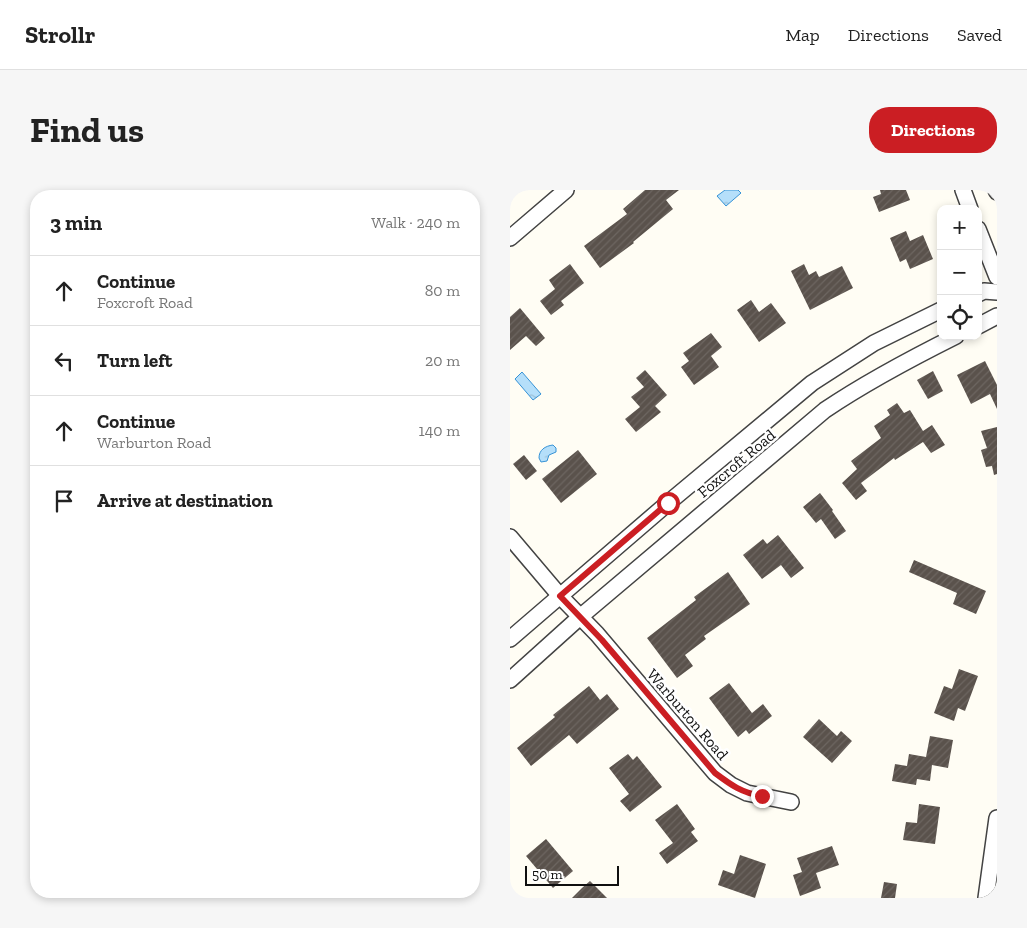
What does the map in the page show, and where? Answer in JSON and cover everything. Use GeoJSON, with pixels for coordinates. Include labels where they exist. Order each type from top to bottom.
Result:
{"type":"FeatureCollection","features":[{"type":"Feature","properties":{"kind":"street"},"geometry":{"type":"LineString","coordinates":[[510,238],[566,190]]}},
{"type":"Feature","properties":{"kind":"street"},"geometry":{"type":"LineString","coordinates":[[963,190],[969,205]]}},
{"type":"Feature","properties":{"kind":"street"},"geometry":{"type":"LineString","coordinates":[[982,239],[997,277]]}},
{"type":"Feature","properties":{"kind":"street"},"geometry":{"type":"LineString","coordinates":[[982,292],[997,292]]}},
{"type":"Feature","properties":{"kind":"street","name":"Foxcroft Road"},"geometry":{"type":"LineString","coordinates":[[510,639],[812,384],[874,343],[937,312]]}},
{"type":"Feature","properties":{"kind":"street"},"geometry":{"type":"LineString","coordinates":[[982,324],[997,316]]}},
{"type":"Feature","properties":{"kind":"street","name":"Foxcroft Road"},"geometry":{"type":"LineString","coordinates":[[510,680],[580,617],[825,410],[860,386],[902,362],[948,340]]}},
{"type":"Feature","properties":{"kind":"street"},"geometry":{"type":"LineString","coordinates":[[510,537],[560,596]]}},
{"type":"Feature","properties":{"kind":"street","name":"Warburton Road"},"geometry":{"type":"LineString","coordinates":[[560,596],[602,640],[715,773],[747,794],[790,802]]}},
{"type":"Feature","properties":{"kind":"street"},"geometry":{"type":"LineString","coordinates":[[986,898],[997,818]]}},
{"type":"Feature","properties":{"kind":"water"},"geometry":{"type":"Polygon","coordinates":[[[725,190],[738,190],[741,193],[726,206],[717,196],[725,190]]]}},
{"type":"Feature","properties":{"kind":"water"},"geometry":{"type":"Polygon","coordinates":[[[522,372],[541,394],[533,400],[515,379],[522,372]]]}},
{"type":"Feature","properties":{"kind":"water"},"geometry":{"type":"Polygon","coordinates":[[[553,445],[556,448],[556,452],[549,455],[547,461],[541,462],[539,455],[541,451],[545,447],[553,445]]]}},
{"type":"Feature","properties":{"kind":"building"},"geometry":{"type":"Polygon","coordinates":[[[645,190],[679,190],[666,200],[673,209],[634,243],[600,268],[584,246],[627,214],[623,209],[645,190]]]}},
{"type":"Feature","properties":{"kind":"building"},"geometry":{"type":"Polygon","coordinates":[[[880,190],[906,190],[910,200],[879,212],[873,197],[881,194],[880,190]]]}},
{"type":"Feature","properties":{"kind":"building"},"geometry":{"type":"Polygon","coordinates":[[[906,231],[910,241],[923,235],[933,259],[910,269],[906,259],[900,262],[890,238],[906,231]]]}},
{"type":"Feature","properties":{"kind":"building"},"geometry":{"type":"Polygon","coordinates":[[[570,264],[584,283],[561,301],[564,305],[551,315],[540,301],[555,289],[549,280],[570,264]]]}},
{"type":"Feature","properties":{"kind":"building"},"geometry":{"type":"Polygon","coordinates":[[[804,264],[809,275],[816,271],[819,277],[842,266],[853,288],[810,310],[791,271],[804,264]]]}},
{"type":"Feature","properties":{"kind":"building"},"geometry":{"type":"Polygon","coordinates":[[[751,300],[759,312],[771,303],[786,323],[759,342],[737,310],[751,300]]]}},
{"type":"Feature","properties":{"kind":"building"},"geometry":{"type":"Polygon","coordinates":[[[520,308],[545,338],[536,346],[526,336],[510,350],[510,317],[520,308]]]}},
{"type":"Feature","properties":{"kind":"building"},"geometry":{"type":"Polygon","coordinates":[[[711,333],[722,347],[711,356],[719,367],[694,385],[681,367],[689,361],[683,353],[711,333]]]}},
{"type":"Feature","properties":{"kind":"building"},"geometry":{"type":"Polygon","coordinates":[[[985,361],[997,385],[997,409],[990,394],[971,404],[957,375],[985,361]]]}},
{"type":"Feature","properties":{"kind":"building"},"geometry":{"type":"Polygon","coordinates":[[[645,370],[667,395],[655,406],[661,412],[636,432],[625,419],[640,407],[631,397],[644,387],[636,378],[645,370]]]}},
{"type":"Feature","properties":{"kind":"building"},"geometry":{"type":"Polygon","coordinates":[[[933,371],[943,391],[928,399],[917,380],[933,371]]]}},
{"type":"Feature","properties":{"kind":"building"},"geometry":{"type":"Polygon","coordinates":[[[897,403],[904,413],[910,410],[923,431],[932,425],[945,445],[931,453],[923,442],[895,460],[894,458],[861,483],[867,491],[856,500],[842,483],[857,469],[851,461],[881,438],[874,426],[890,415],[887,410],[897,403]]]}},
{"type":"Feature","properties":{"kind":"building"},"geometry":{"type":"Polygon","coordinates":[[[997,427],[997,474],[994,475],[992,466],[986,467],[981,450],[987,448],[981,431],[997,427]]]}},
{"type":"Feature","properties":{"kind":"building"},"geometry":{"type":"Polygon","coordinates":[[[578,450],[597,474],[561,503],[542,479],[578,450]]]}},
{"type":"Feature","properties":{"kind":"building"},"geometry":{"type":"Polygon","coordinates":[[[524,455],[537,471],[526,480],[513,464],[524,455]]]}},
{"type":"Feature","properties":{"kind":"building"},"geometry":{"type":"Polygon","coordinates":[[[820,493],[846,531],[835,539],[821,519],[816,523],[803,507],[820,493]]]}},
{"type":"Feature","properties":{"kind":"building"},"geometry":{"type":"Polygon","coordinates":[[[778,535],[804,568],[791,578],[781,565],[762,579],[743,555],[763,539],[767,544],[778,535]]]}},
{"type":"Feature","properties":{"kind":"building"},"geometry":{"type":"Polygon","coordinates":[[[914,560],[986,591],[976,614],[953,604],[957,593],[909,572],[914,560]]]}},
{"type":"Feature","properties":{"kind":"building"},"geometry":{"type":"Polygon","coordinates":[[[728,572],[750,604],[704,636],[706,639],[685,655],[693,666],[677,678],[647,638],[696,600],[694,597],[728,572]]]}},
{"type":"Feature","properties":{"kind":"building"},"geometry":{"type":"Polygon","coordinates":[[[959,669],[978,676],[965,711],[958,708],[954,721],[934,713],[944,686],[952,689],[959,669]]]}},
{"type":"Feature","properties":{"kind":"building"},"geometry":{"type":"Polygon","coordinates":[[[729,683],[752,713],[763,704],[772,716],[749,734],[746,730],[738,737],[709,698],[729,683]]]}},
{"type":"Feature","properties":{"kind":"building"},"geometry":{"type":"Polygon","coordinates":[[[589,686],[600,700],[607,694],[619,709],[577,744],[569,735],[531,766],[517,748],[555,717],[553,715],[589,686]]]}},
{"type":"Feature","properties":{"kind":"building"},"geometry":{"type":"Polygon","coordinates":[[[819,719],[837,736],[841,731],[852,741],[832,763],[803,737],[819,719]]]}},
{"type":"Feature","properties":{"kind":"building"},"geometry":{"type":"Polygon","coordinates":[[[930,736],[953,740],[948,768],[932,765],[930,781],[917,779],[916,785],[892,781],[895,764],[907,766],[909,754],[926,757],[930,736]]]}},
{"type":"Feature","properties":{"kind":"building"},"geometry":{"type":"Polygon","coordinates":[[[628,754],[633,760],[637,756],[662,787],[630,812],[620,801],[629,794],[609,768],[628,754]]]}},
{"type":"Feature","properties":{"kind":"building"},"geometry":{"type":"Polygon","coordinates":[[[677,804],[695,829],[691,832],[698,841],[667,864],[659,853],[673,843],[655,820],[677,804]]]}},
{"type":"Feature","properties":{"kind":"building"},"geometry":{"type":"Polygon","coordinates":[[[919,804],[940,807],[935,844],[903,840],[906,822],[917,823],[919,804]]]}},
{"type":"Feature","properties":{"kind":"building"},"geometry":{"type":"Polygon","coordinates":[[[546,839],[573,871],[553,888],[526,856],[546,839]]]}},
{"type":"Feature","properties":{"kind":"building"},"geometry":{"type":"Polygon","coordinates":[[[832,846],[839,865],[816,873],[821,888],[800,896],[793,875],[802,872],[797,858],[832,846]]]}},
{"type":"Feature","properties":{"kind":"building"},"geometry":{"type":"Polygon","coordinates":[[[740,855],[766,864],[755,898],[718,885],[723,870],[734,874],[740,855]]]}},
{"type":"Feature","properties":{"kind":"building"},"geometry":{"type":"Polygon","coordinates":[[[590,881],[607,898],[572,898],[582,888],[590,881]]]}},
{"type":"Feature","properties":{"kind":"building"},"geometry":{"type":"Polygon","coordinates":[[[884,882],[897,884],[895,898],[881,898],[884,882]]]}},
{"type":"Feature","properties":{"kind":"route"},"geometry":{"type":"LineString","coordinates":[[668,503],[560,596],[602,640],[715,773],[747,794],[762,796]]}}]}
